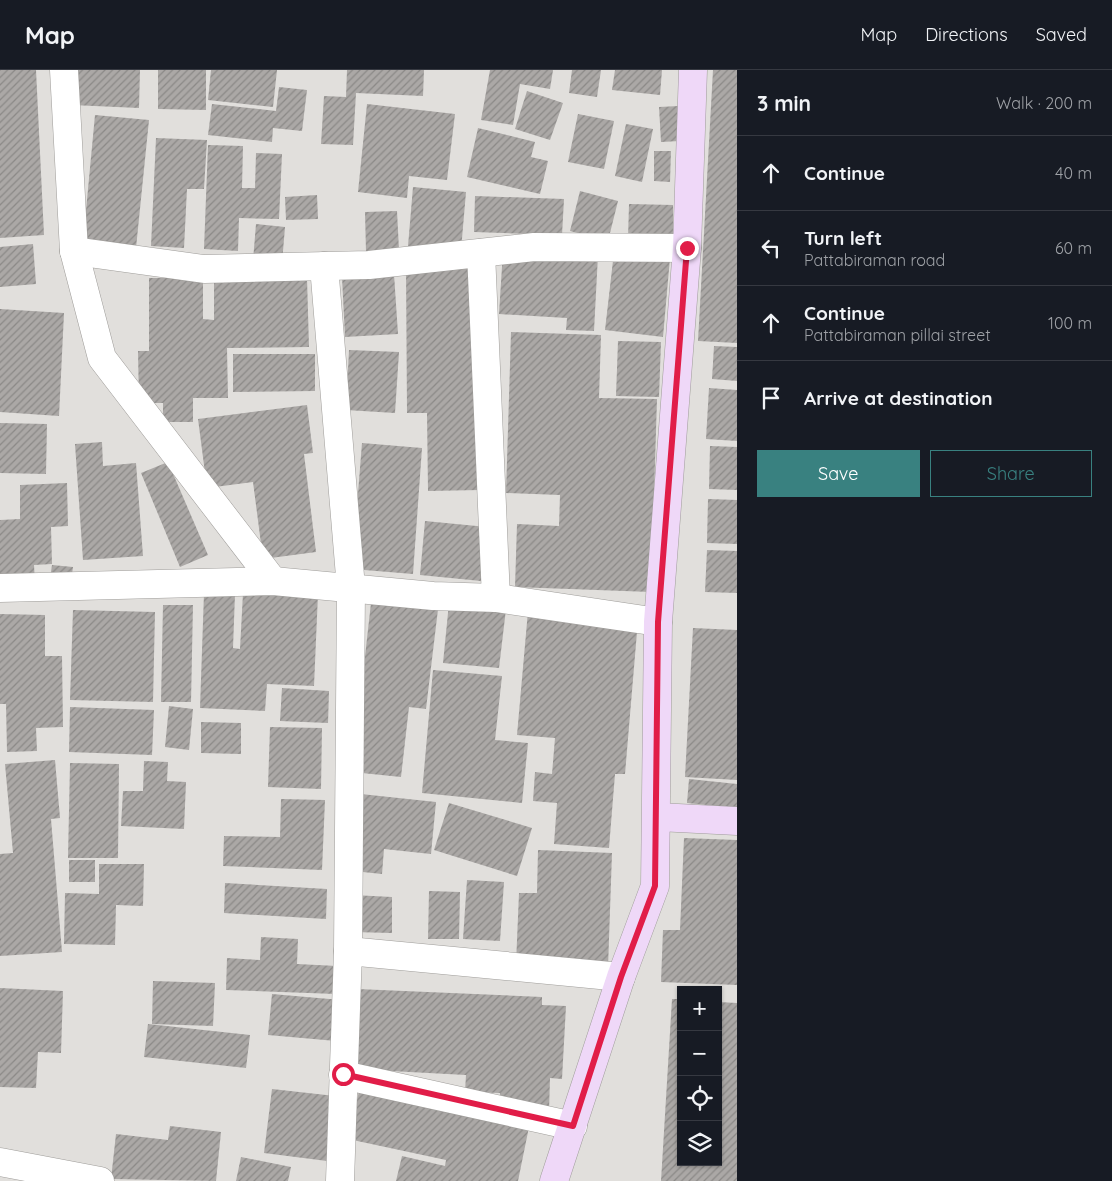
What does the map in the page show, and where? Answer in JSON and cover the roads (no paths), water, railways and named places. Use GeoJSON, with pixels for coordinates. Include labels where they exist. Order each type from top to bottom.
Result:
{"type":"FeatureCollection","features":[{"type":"Feature","properties":{"kind":"street"},"geometry":{"type":"LineString","coordinates":[[64,70],[74,251],[102,358],[273,581]]}},
{"type":"Feature","properties":{"kind":"street"},"geometry":{"type":"LineString","coordinates":[[554,1181],[621,977],[655,886],[658,817],[658,622],[687,248],[693,70]]}},
{"type":"Feature","properties":{"kind":"street"},"geometry":{"type":"LineString","coordinates":[[74,251],[204,270],[369,265],[534,247],[687,248]]}},
{"type":"Feature","properties":{"kind":"street"},"geometry":{"type":"LineString","coordinates":[[481,253],[496,598]]}},
{"type":"Feature","properties":{"kind":"street"},"geometry":{"type":"LineString","coordinates":[[324,266],[351,588],[348,950],[340,1181]]}},
{"type":"Feature","properties":{"kind":"street"},"geometry":{"type":"LineString","coordinates":[[0,588],[273,581],[433,596],[496,598],[658,622]]}},
{"type":"Feature","properties":{"kind":"street"},"geometry":{"type":"LineString","coordinates":[[658,817],[737,821]]}},
{"type":"Feature","properties":{"kind":"street"},"geometry":{"type":"LineString","coordinates":[[348,950],[621,977]]}},
{"type":"Feature","properties":{"kind":"street"},"geometry":{"type":"LineString","coordinates":[[343,1074],[573,1126]]}},
{"type":"Feature","properties":{"kind":"street"},"geometry":{"type":"LineString","coordinates":[[0,1162],[100,1181]]}}]}
